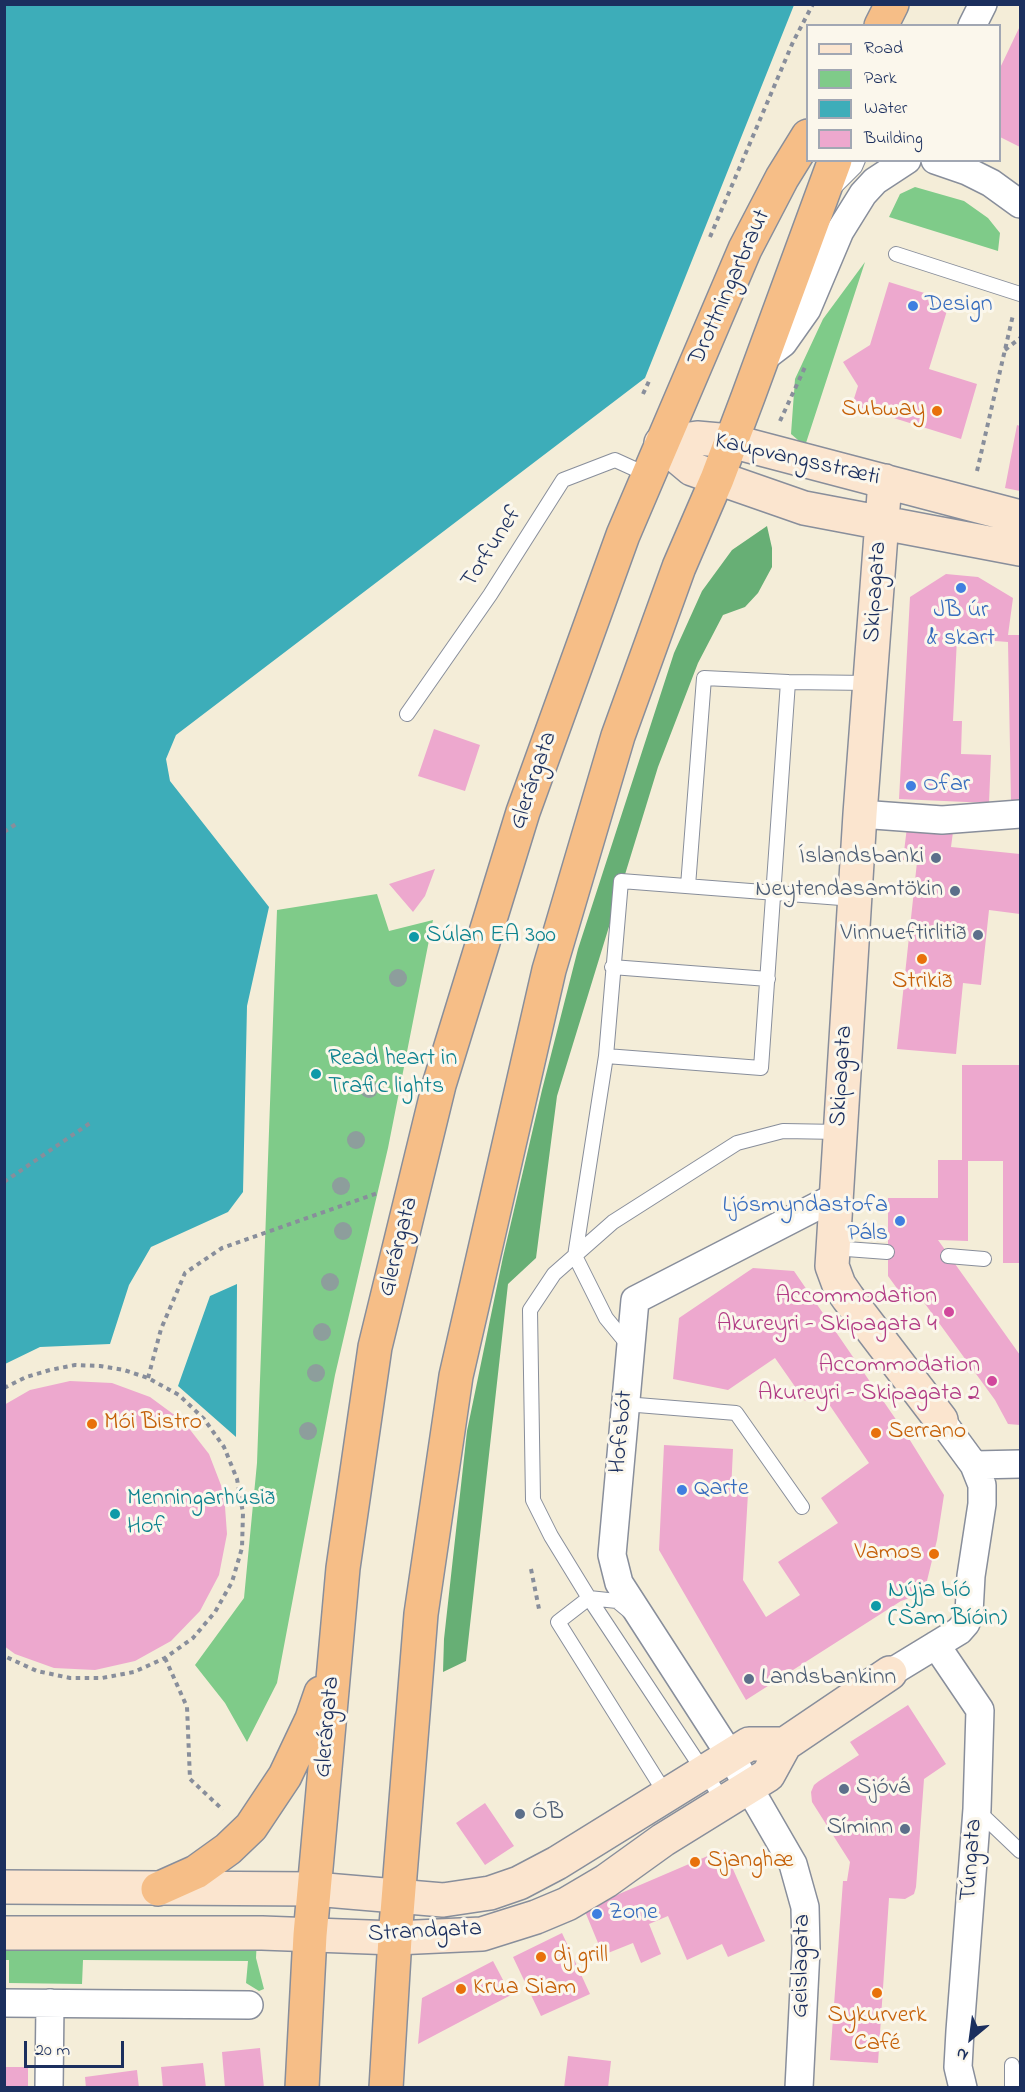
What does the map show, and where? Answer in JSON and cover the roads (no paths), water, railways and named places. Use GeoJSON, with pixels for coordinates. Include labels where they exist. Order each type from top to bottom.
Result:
{"type":"FeatureCollection","features":[{"type":"Feature","properties":{"kind":"highway"},"geometry":{"type":"LineString","coordinates":[[882,24],[892,4]]}},
{"type":"Feature","properties":{"kind":"highway","name":"Drottningarbraut"},"geometry":{"type":"LineString","coordinates":[[661,443],[745,249],[806,138]]}},
{"type":"Feature","properties":{"kind":"highway","name":"Drottningarbraut"},"geometry":{"type":"LineString","coordinates":[[731,441],[834,162]]}},
{"type":"Feature","properties":{"kind":"highway"},"geometry":{"type":"LineString","coordinates":[[386,2088],[395,1938],[421,1614],[456,1376],[549,970],[618,736],[679,567],[731,441]]}},
{"type":"Feature","properties":{"kind":"highway","name":"Glerárgata"},"geometry":{"type":"LineString","coordinates":[[302,2088],[310,1935],[343,1568],[375,1347],[439,1085],[523,812],[623,536],[661,443]]}},
{"type":"Feature","properties":{"kind":"highway"},"geometry":{"type":"LineString","coordinates":[[158,1889],[196,1872],[228,1849],[250,1827],[289,1766],[312,1719],[335,1655]]}},
{"type":"Feature","properties":{"kind":"street"},"geometry":{"type":"LineString","coordinates":[[973,24],[983,4]]}},
{"type":"Feature","properties":{"kind":"street","name":"Drottningarbraut"},"geometry":{"type":"LineString","coordinates":[[762,359],[783,343],[807,309],[840,231],[863,194],[874,181],[904,162]]}},
{"type":"Feature","properties":{"kind":"street"},"geometry":{"type":"LineString","coordinates":[[941,162],[967,171],[991,183],[1020,204]]}},
{"type":"Feature","properties":{"kind":"street","name":"Kaupvangsstræti"},"geometry":{"type":"LineString","coordinates":[[661,443],[697,438],[731,441],[1020,517]]}},
{"type":"Feature","properties":{"kind":"street","name":"Kaupvangsstræti"},"geometry":{"type":"LineString","coordinates":[[661,443],[692,469],[804,508],[1020,549]]}},
{"type":"Feature","properties":{"kind":"street","name":"Skipagata"},"geometry":{"type":"LineString","coordinates":[[885,481],[854,899],[832,1266],[839,1285],[974,1465],[982,1485],[982,1504],[966,1623]]}},
{"type":"Feature","properties":{"kind":"street"},"geometry":{"type":"LineString","coordinates":[[860,814],[942,820],[1020,814]]}},
{"type":"Feature","properties":{"kind":"street","name":"Hofsbót"},"geometry":{"type":"LineString","coordinates":[[718,1763],[643,1622],[619,1582],[612,1555],[634,1300],[836,1197]]}},
{"type":"Feature","properties":{"kind":"street"},"geometry":{"type":"LineString","coordinates":[[974,1465],[1020,1464]]}},
{"type":"Feature","properties":{"kind":"street","name":"Strandgata"},"geometry":{"type":"LineString","coordinates":[[4,1933],[310,1935],[395,1938],[482,1934],[536,1917],[567,1904],[606,1881],[663,1840],[768,1775],[785,1744],[890,1673],[959,1631],[966,1623]]}},
{"type":"Feature","properties":{"kind":"street","name":"Túngata"},"geometry":{"type":"LineString","coordinates":[[936,1645],[980,1710],[977,1809],[958,2067],[963,2088]]}},
{"type":"Feature","properties":{"kind":"street","name":"Strandgata"},"geometry":{"type":"LineString","coordinates":[[4,1887],[314,1890],[424,1900],[443,1900],[490,1893],[519,1883],[557,1863],[749,1744],[785,1744]]}},
{"type":"Feature","properties":{"kind":"street","name":"Geislagata"},"geometry":{"type":"LineString","coordinates":[[718,1763],[736,1795],[793,1864],[805,1907],[806,1949],[799,2088]]}},
{"type":"Feature","properties":{"kind":"street"},"geometry":{"type":"LineString","coordinates":[[4,2003],[249,2005]]}},
{"type":"Feature","properties":{"kind":"street"},"geometry":{"type":"LineString","coordinates":[[49,2088],[50,2003]]}},
{"type":"Feature","properties":{"kind":"lane"},"geometry":{"type":"LineString","coordinates":[[820,200],[855,167],[857,162]]}},
{"type":"Feature","properties":{"kind":"lane"},"geometry":{"type":"LineString","coordinates":[[896,254],[1020,294]]}},
{"type":"Feature","properties":{"kind":"lane","name":"Torfunef"},"geometry":{"type":"LineString","coordinates":[[407,714],[490,596],[563,480],[615,460],[648,475]]}},
{"type":"Feature","properties":{"kind":"lane"},"geometry":{"type":"LineString","coordinates":[[688,886],[704,678],[870,683]]}},
{"type":"Feature","properties":{"kind":"lane"},"geometry":{"type":"LineString","coordinates":[[606,1056],[761,1068],[788,682]]}},
{"type":"Feature","properties":{"kind":"lane"},"geometry":{"type":"LineString","coordinates":[[630,1347],[606,1318],[575,1256],[606,1056],[621,881],[854,899]]}},
{"type":"Feature","properties":{"kind":"lane"},"geometry":{"type":"LineString","coordinates":[[612,967],[768,979]]}},
{"type":"Feature","properties":{"kind":"lane"},"geometry":{"type":"LineString","coordinates":[[718,1763],[589,1598],[551,1536],[533,1500],[530,1310],[554,1274],[613,1222],[737,1143],[783,1131],[840,1132]]}},
{"type":"Feature","properties":{"kind":"lane"},"geometry":{"type":"LineString","coordinates":[[832,1248],[887,1252]]}},
{"type":"Feature","properties":{"kind":"lane"},"geometry":{"type":"LineString","coordinates":[[948,1256],[984,1259]]}},
{"type":"Feature","properties":{"kind":"lane"},"geometry":{"type":"LineString","coordinates":[[625,1404],[736,1413],[801,1507]]}},
{"type":"Feature","properties":{"kind":"lane"},"geometry":{"type":"LineString","coordinates":[[643,1622],[616,1601],[589,1598],[558,1622],[667,1796]]}},
{"type":"Feature","properties":{"kind":"lane"},"geometry":{"type":"LineString","coordinates":[[977,1809],[1020,1851]]}},
{"type":"Feature","properties":{"kind":"lane"},"geometry":{"type":"LineString","coordinates":[[4,1874],[88,1875],[103,1888]]}},
{"type":"Feature","properties":{"kind":"lane"},"geometry":{"type":"LineString","coordinates":[[1012,2066],[1012,2088]]}},
{"type":"Feature","properties":{"kind":"water"},"geometry":{"type":"Polygon","coordinates":[[[5,4],[794,5],[645,378],[176,735],[166,759],[170,781],[269,907],[247,1006],[243,1192],[228,1212],[151,1247],[129,1285],[110,1344],[40,1347],[5,1364],[5,4]]]}},
{"type":"Feature","properties":{"kind":"water"},"geometry":{"type":"Polygon","coordinates":[[[237,1284],[236,1437],[178,1386],[210,1296],[237,1284]]]}},
{"type":"Feature","properties":{"kind":"place","name":"Design"},"geometry":{"type":"Point","coordinates":[913,306]}},
{"type":"Feature","properties":{"kind":"place","name":"Subway"},"geometry":{"type":"Point","coordinates":[937,411]}},
{"type":"Feature","properties":{"kind":"place","name":"JB úr & skart"},"geometry":{"type":"Point","coordinates":[961,588]}},
{"type":"Feature","properties":{"kind":"place","name":"Ofar"},"geometry":{"type":"Point","coordinates":[911,786]}},
{"type":"Feature","properties":{"kind":"place","name":"Íslandsbanki"},"geometry":{"type":"Point","coordinates":[936,858]}},
{"type":"Feature","properties":{"kind":"place","name":"Neytendasamtökin"},"geometry":{"type":"Point","coordinates":[955,891]}},
{"type":"Feature","properties":{"kind":"place","name":"Vinnueftirlitið"},"geometry":{"type":"Point","coordinates":[978,935]}},
{"type":"Feature","properties":{"kind":"place","name":"Súlan EA 300"},"geometry":{"type":"Point","coordinates":[414,937]}},
{"type":"Feature","properties":{"kind":"place","name":"Strikið"},"geometry":{"type":"Point","coordinates":[922,959]}},
{"type":"Feature","properties":{"kind":"place","name":"Read heart in Trafic lights"},"geometry":{"type":"Point","coordinates":[316,1074]}},
{"type":"Feature","properties":{"kind":"place","name":"Ljósmyndastofa Páls"},"geometry":{"type":"Point","coordinates":[900,1221]}},
{"type":"Feature","properties":{"kind":"place","name":"Accommodation Akureyri - Skipagata 4"},"geometry":{"type":"Point","coordinates":[949,1312]}},
{"type":"Feature","properties":{"kind":"place","name":"Accommodation Akureyri - Skipagata 2"},"geometry":{"type":"Point","coordinates":[992,1381]}},
{"type":"Feature","properties":{"kind":"place","name":"Mói Bistro"},"geometry":{"type":"Point","coordinates":[92,1424]}},
{"type":"Feature","properties":{"kind":"place","name":"Serrano"},"geometry":{"type":"Point","coordinates":[876,1433]}},
{"type":"Feature","properties":{"kind":"place","name":"Qarte"},"geometry":{"type":"Point","coordinates":[682,1490]}},
{"type":"Feature","properties":{"kind":"place","name":"Menningarhúsið Hof"},"geometry":{"type":"Point","coordinates":[115,1514]}},
{"type":"Feature","properties":{"kind":"place","name":"Vamos"},"geometry":{"type":"Point","coordinates":[934,1554]}},
{"type":"Feature","properties":{"kind":"place","name":"Nýja bíó (Sam Bíóin)"},"geometry":{"type":"Point","coordinates":[876,1606]}},
{"type":"Feature","properties":{"kind":"place","name":"Landsbankinn"},"geometry":{"type":"Point","coordinates":[749,1679]}},
{"type":"Feature","properties":{"kind":"place","name":"Sjóvá"},"geometry":{"type":"Point","coordinates":[844,1789]}},
{"type":"Feature","properties":{"kind":"place","name":"ÓB"},"geometry":{"type":"Point","coordinates":[520,1814]}},
{"type":"Feature","properties":{"kind":"place","name":"Síminn"},"geometry":{"type":"Point","coordinates":[905,1829]}},
{"type":"Feature","properties":{"kind":"place","name":"Sjanghæ"},"geometry":{"type":"Point","coordinates":[695,1862]}},
{"type":"Feature","properties":{"kind":"place","name":"Zone"},"geometry":{"type":"Point","coordinates":[597,1914]}},
{"type":"Feature","properties":{"kind":"place","name":"dj grill"},"geometry":{"type":"Point","coordinates":[541,1957]}},
{"type":"Feature","properties":{"kind":"place","name":"Krua Siam"},"geometry":{"type":"Point","coordinates":[461,1989]}},
{"type":"Feature","properties":{"kind":"place","name":"Sykurverk Café"},"geometry":{"type":"Point","coordinates":[877,1993]}}]}
